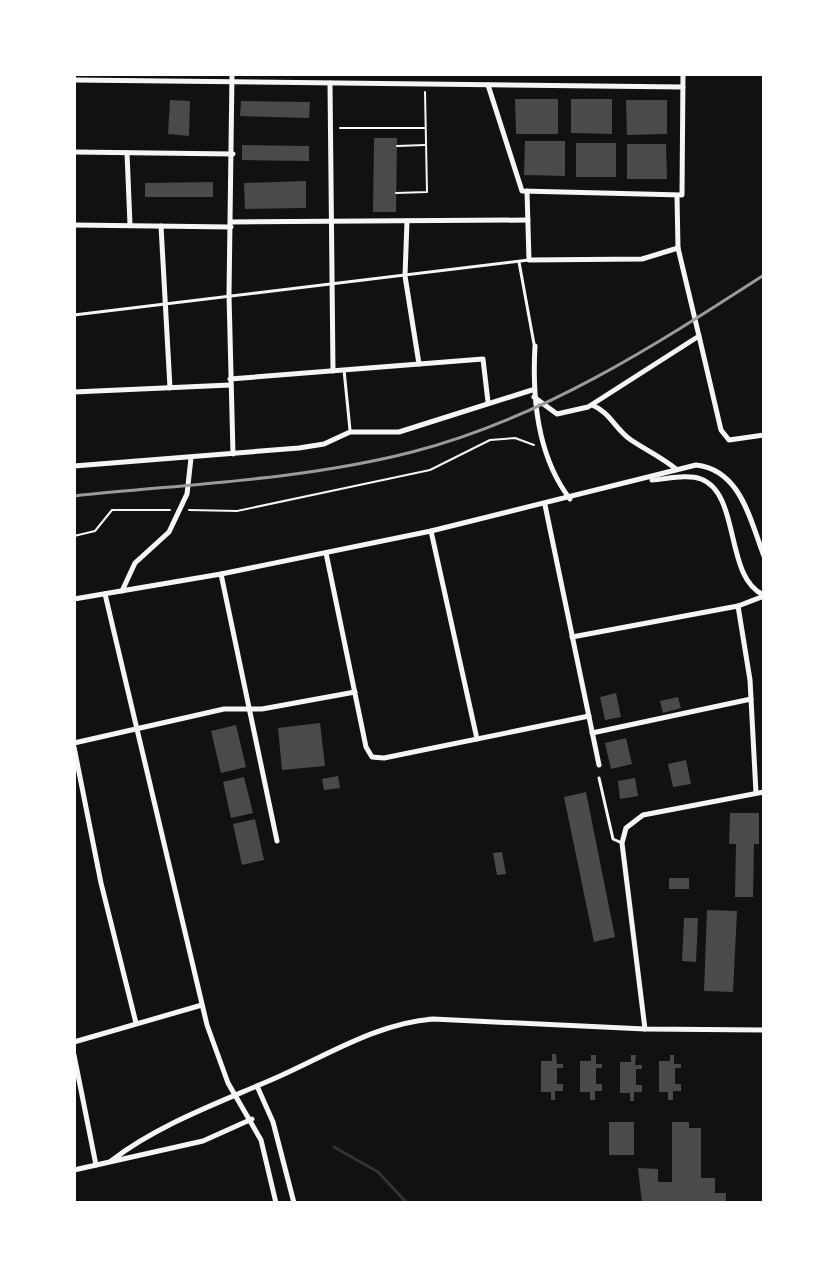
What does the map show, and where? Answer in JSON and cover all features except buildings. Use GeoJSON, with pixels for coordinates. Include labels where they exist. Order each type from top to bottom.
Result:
{"type":"FeatureCollection","features":[{"type":"Feature","properties":{"kind":"street"},"geometry":{"type":"LineString","coordinates":[[232,74],[229,295],[233,454]]}},
{"type":"Feature","properties":{"kind":"street"},"geometry":{"type":"LineString","coordinates":[[324,74],[330,128],[333,371]]}},
{"type":"Feature","properties":{"kind":"street"},"geometry":{"type":"LineString","coordinates":[[488,85],[522,191],[682,195],[683,74]]}},
{"type":"Feature","properties":{"kind":"street"},"geometry":{"type":"LineString","coordinates":[[74,80],[120,77],[232,82],[683,87]]}},
{"type":"Feature","properties":{"kind":"street"},"geometry":{"type":"LineString","coordinates":[[74,152],[233,154]]}},
{"type":"Feature","properties":{"kind":"street"},"geometry":{"type":"LineString","coordinates":[[127,153],[130,225]]}},
{"type":"Feature","properties":{"kind":"street"},"geometry":{"type":"LineString","coordinates":[[527,191],[529,260],[642,259],[678,248]]}},
{"type":"Feature","properties":{"kind":"street"},"geometry":{"type":"LineString","coordinates":[[677,195],[678,248],[721,430],[729,440],[764,435]]}},
{"type":"Feature","properties":{"kind":"street"},"geometry":{"type":"LineString","coordinates":[[74,225],[528,220]]}},
{"type":"Feature","properties":{"kind":"street"},"geometry":{"type":"LineString","coordinates":[[407,221],[405,276],[419,364]]}},
{"type":"Feature","properties":{"kind":"street"},"geometry":{"type":"LineString","coordinates":[[161,226],[170,388]]}},
{"type":"Feature","properties":{"kind":"street"},"geometry":{"type":"LineString","coordinates":[[534,397],[557,414],[591,405],[699,336]]}},
{"type":"Feature","properties":{"kind":"street"},"geometry":{"type":"LineString","coordinates":[[535,346],[532,390],[553,477],[570,499]]}},
{"type":"Feature","properties":{"kind":"street"},"geometry":{"type":"LineString","coordinates":[[74,392],[170,388],[483,359],[488,402]]}},
{"type":"Feature","properties":{"kind":"street"},"geometry":{"type":"LineString","coordinates":[[74,466],[324,444],[350,432],[399,432],[453,418],[488,402],[532,390]]}},
{"type":"Feature","properties":{"kind":"street"},"geometry":{"type":"LineString","coordinates":[[591,405],[605,410],[625,434],[676,469]]}},
{"type":"Feature","properties":{"kind":"street"},"geometry":{"type":"LineString","coordinates":[[122,591],[135,563],[169,532],[187,494],[191,458]]}},
{"type":"Feature","properties":{"kind":"street"},"geometry":{"type":"LineString","coordinates":[[74,599],[221,574],[431,531],[643,481],[676,469],[704,466],[727,478],[740,497],[764,556]]}},
{"type":"Feature","properties":{"kind":"street"},"geometry":{"type":"LineString","coordinates":[[572,637],[738,606],[764,595],[750,584],[721,500],[712,485],[697,478],[643,481]]}},
{"type":"Feature","properties":{"kind":"street"},"geometry":{"type":"LineString","coordinates":[[545,505],[599,765]]}},
{"type":"Feature","properties":{"kind":"street"},"geometry":{"type":"LineString","coordinates":[[431,531],[477,739]]}},
{"type":"Feature","properties":{"kind":"street"},"geometry":{"type":"LineString","coordinates":[[326,552],[366,747],[378,759],[589,716]]}},
{"type":"Feature","properties":{"kind":"street"},"geometry":{"type":"LineString","coordinates":[[221,574],[277,841]]}},
{"type":"Feature","properties":{"kind":"street"},"geometry":{"type":"LineString","coordinates":[[105,594],[202,1005],[220,1064],[261,1140],[276,1203]]}},
{"type":"Feature","properties":{"kind":"street"},"geometry":{"type":"LineString","coordinates":[[738,606],[751,699],[756,793]]}},
{"type":"Feature","properties":{"kind":"street"},"geometry":{"type":"LineString","coordinates":[[136,1023],[101,883],[74,745],[224,709],[249,709],[355,692]]}},
{"type":"Feature","properties":{"kind":"street"},"geometry":{"type":"LineString","coordinates":[[592,733],[751,699]]}},
{"type":"Feature","properties":{"kind":"street"},"geometry":{"type":"LineString","coordinates":[[645,1029],[622,843],[626,828],[636,818],[764,792]]}},
{"type":"Feature","properties":{"kind":"street"},"geometry":{"type":"LineString","coordinates":[[74,1042],[202,1005]]}},
{"type":"Feature","properties":{"kind":"street"},"geometry":{"type":"LineString","coordinates":[[111,1161],[139,1142],[235,1095],[383,1029],[418,1020],[645,1029],[764,1030]]}},
{"type":"Feature","properties":{"kind":"street"},"geometry":{"type":"LineString","coordinates":[[74,1055],[96,1165]]}},
{"type":"Feature","properties":{"kind":"street"},"geometry":{"type":"LineString","coordinates":[[256,1086],[269,1109],[294,1203]]}},
{"type":"Feature","properties":{"kind":"street"},"geometry":{"type":"LineString","coordinates":[[74,1170],[143,1157],[203,1141],[252,1119]]}},
{"type":"Feature","properties":{"kind":"lane"},"geometry":{"type":"LineString","coordinates":[[425,74],[425,84]]}},
{"type":"Feature","properties":{"kind":"lane"},"geometry":{"type":"LineString","coordinates":[[74,315],[529,260]]}},
{"type":"Feature","properties":{"kind":"lane"},"geometry":{"type":"LineString","coordinates":[[519,262],[535,346]]}},
{"type":"Feature","properties":{"kind":"lane"},"geometry":{"type":"LineString","coordinates":[[344,370],[350,432]]}},
{"type":"Feature","properties":{"kind":"lane"},"geometry":{"type":"LineString","coordinates":[[599,778],[613,839],[622,843]]}},
{"type":"Feature","properties":{"kind":"path"},"geometry":{"type":"LineString","coordinates":[[396,193],[427,192],[425,84]]}},
{"type":"Feature","properties":{"kind":"path"},"geometry":{"type":"LineString","coordinates":[[330,128],[426,128]]}},
{"type":"Feature","properties":{"kind":"path"},"geometry":{"type":"LineString","coordinates":[[397,146],[426,145]]}},
{"type":"Feature","properties":{"kind":"path"},"geometry":{"type":"LineString","coordinates":[[74,536],[95,531],[112,510],[237,511],[430,470],[490,440],[515,438],[546,449]]}},
{"type":"Feature","properties":{"kind":"waterway"},"geometry":{"type":"LineString","coordinates":[[334,1147],[378,1172],[407,1203]]}},
{"type":"Feature","properties":{"kind":"railway"},"geometry":{"type":"LineString","coordinates":[[74,496],[329,469],[412,452],[460,438],[595,378],[764,275]]}}]}
